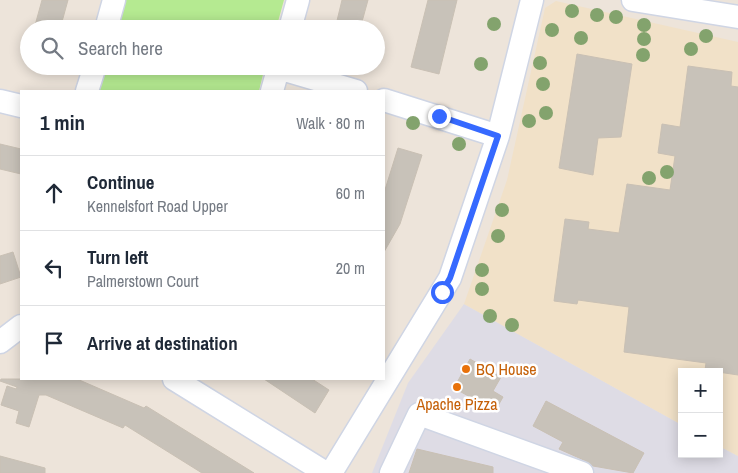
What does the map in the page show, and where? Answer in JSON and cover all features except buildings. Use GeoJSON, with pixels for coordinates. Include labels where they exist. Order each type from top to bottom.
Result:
{"type":"FeatureCollection","features":[{"type":"Feature","properties":{"kind":"street"},"geometry":{"type":"LineString","coordinates":[[108,20],[114,0]]}},
{"type":"Feature","properties":{"kind":"street"},"geometry":{"type":"LineString","coordinates":[[292,20],[298,0]]}},
{"type":"Feature","properties":{"kind":"street"},"geometry":{"type":"LineString","coordinates":[[331,473],[450,278],[498,136],[532,0]]}},
{"type":"Feature","properties":{"kind":"street"},"geometry":{"type":"LineString","coordinates":[[633,0],[738,17]]}},
{"type":"Feature","properties":{"kind":"street"},"geometry":{"type":"LineString","coordinates":[[87,90],[92,75]]}},
{"type":"Feature","properties":{"kind":"street"},"geometry":{"type":"LineString","coordinates":[[272,90],[277,75]]}},
{"type":"Feature","properties":{"kind":"street"},"geometry":{"type":"LineString","coordinates":[[305,75],[353,90]]}},
{"type":"Feature","properties":{"kind":"street"},"geometry":{"type":"LineString","coordinates":[[385,100],[498,136]]}},
{"type":"Feature","properties":{"kind":"street"},"geometry":{"type":"LineString","coordinates":[[0,101],[20,106]]}},
{"type":"Feature","properties":{"kind":"street"},"geometry":{"type":"LineString","coordinates":[[0,342],[20,327]]}},
{"type":"Feature","properties":{"kind":"street"},"geometry":{"type":"LineString","coordinates":[[176,380],[326,473]]}},
{"type":"Feature","properties":{"kind":"street"},"geometry":{"type":"LineString","coordinates":[[391,473],[419,414],[582,473]]}},
{"type":"Feature","properties":{"kind":"shaded area"},"geometry":{"type":"Polygon","coordinates":[[[556,1],[738,42],[738,456],[723,448],[723,368],[678,368],[678,423],[464,304],[507,180],[545,8],[556,1]]]}},
{"type":"Feature","properties":{"kind":"shaded area"},"geometry":{"type":"Polygon","coordinates":[[[464,304],[678,423],[678,458],[723,458],[723,448],[738,456],[738,473],[372,473],[408,383],[464,304]]]}},
{"type":"Feature","properties":{"kind":"green space"},"geometry":{"type":"Polygon","coordinates":[[[122,0],[284,0],[278,20],[116,20],[122,0]]]}},
{"type":"Feature","properties":{"kind":"green space"},"geometry":{"type":"Polygon","coordinates":[[[102,75],[263,75],[259,90],[99,90],[102,75]]]}},
{"type":"Feature","properties":{"kind":"place","name":"BQ House"},"geometry":{"type":"Point","coordinates":[466,369]}},
{"type":"Feature","properties":{"kind":"place","name":"Apache Pizza"},"geometry":{"type":"Point","coordinates":[457,387]}},
{"type":"Feature","properties":{"kind":"route"},"geometry":{"type":"LineString","coordinates":[[439,116],[498,136],[450,278],[442,292]]}}]}
